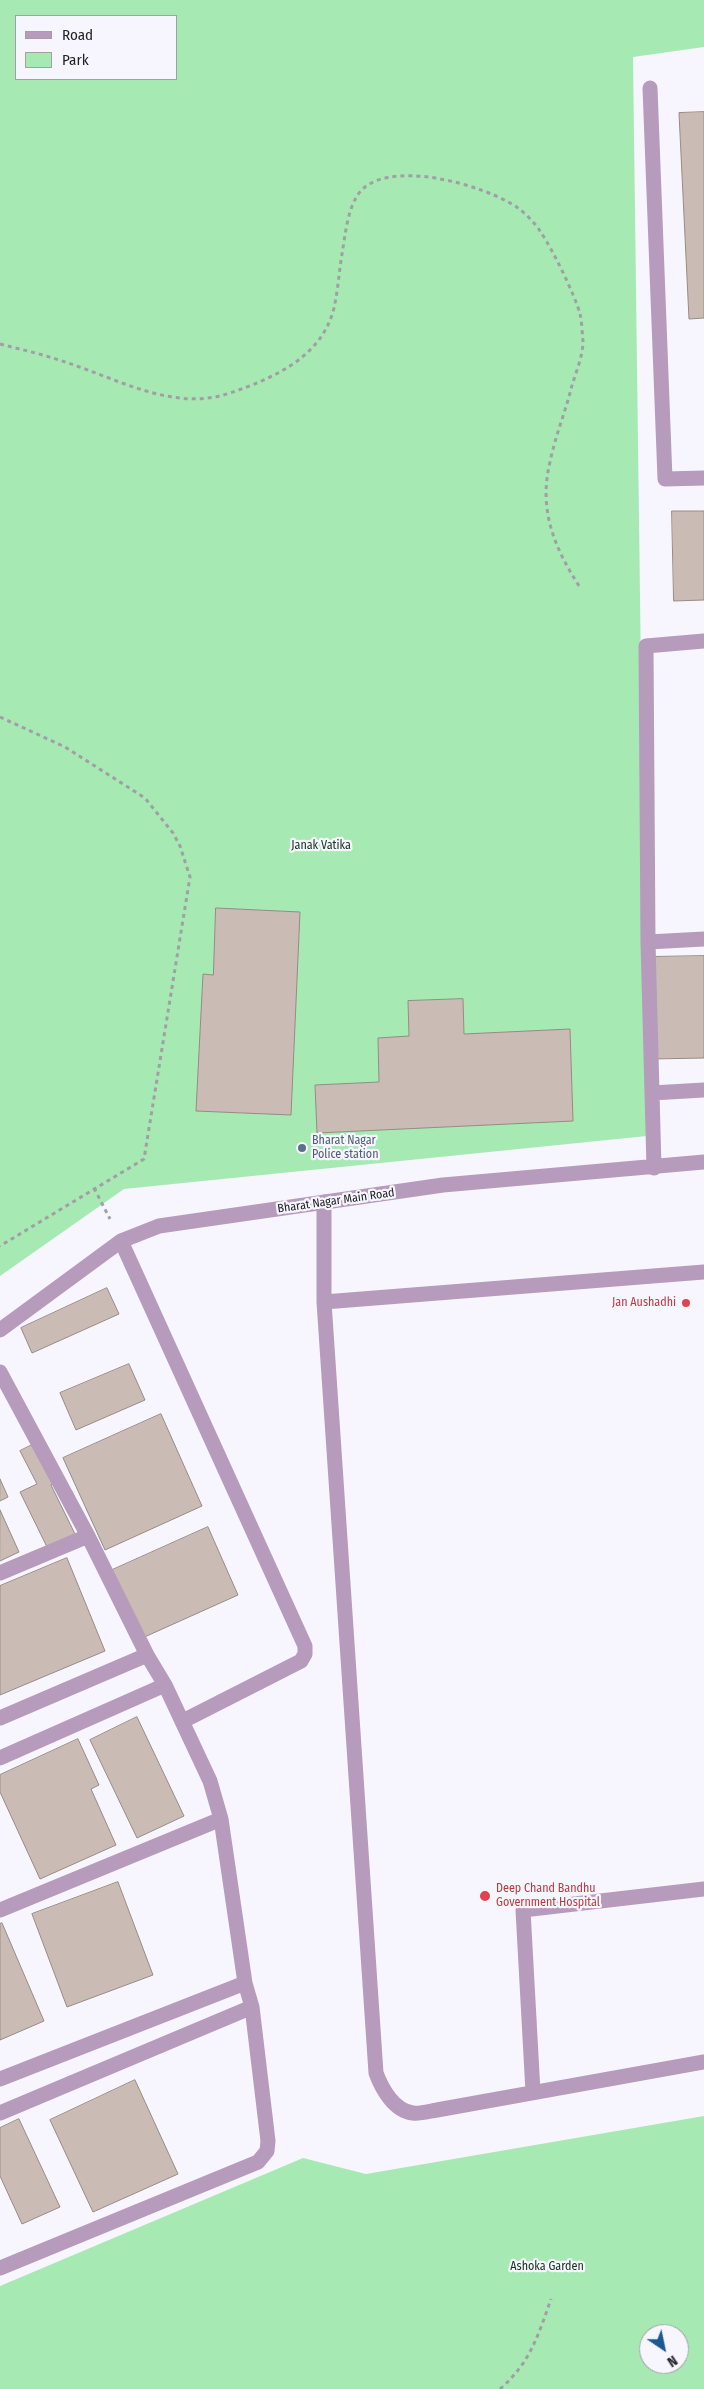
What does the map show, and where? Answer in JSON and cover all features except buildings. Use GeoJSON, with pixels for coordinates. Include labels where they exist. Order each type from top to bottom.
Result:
{"type":"FeatureCollection","features":[{"type":"Feature","properties":{"kind":"street"},"geometry":{"type":"LineString","coordinates":[[650,88],[665,479],[704,478]]}},
{"type":"Feature","properties":{"kind":"street"},"geometry":{"type":"LineString","coordinates":[[654,1168],[648,942],[646,646],[704,640]]}},
{"type":"Feature","properties":{"kind":"street"},"geometry":{"type":"LineString","coordinates":[[648,942],[704,939]]}},
{"type":"Feature","properties":{"kind":"street"},"geometry":{"type":"LineString","coordinates":[[652,1094],[704,1090]]}},
{"type":"Feature","properties":{"kind":"street","name":"Bharat Nagar Main Road"},"geometry":{"type":"LineString","coordinates":[[0,1330],[121,1241],[159,1226],[443,1185],[654,1168],[704,1162]]}},
{"type":"Feature","properties":{"kind":"street"},"geometry":{"type":"LineString","coordinates":[[324,1202],[324,1302],[376,2073],[382,2089],[396,2105],[412,2113],[704,2062]]}},
{"type":"Feature","properties":{"kind":"street"},"geometry":{"type":"LineString","coordinates":[[121,1241],[305,1646],[305,1654],[302,1661],[182,1720]]}},
{"type":"Feature","properties":{"kind":"street"},"geometry":{"type":"LineString","coordinates":[[324,1302],[704,1272]]}},
{"type":"Feature","properties":{"kind":"street"},"geometry":{"type":"LineString","coordinates":[[0,1372],[88,1536],[147,1655],[165,1685],[210,1781],[221,1819],[245,1983],[252,2007],[268,2140],[267,2151],[258,2162],[0,2268]]}},
{"type":"Feature","properties":{"kind":"street"},"geometry":{"type":"LineString","coordinates":[[0,1572],[88,1536]]}},
{"type":"Feature","properties":{"kind":"street"},"geometry":{"type":"LineString","coordinates":[[0,1718],[147,1655]]}},
{"type":"Feature","properties":{"kind":"street"},"geometry":{"type":"LineString","coordinates":[[0,1758],[165,1685]]}},
{"type":"Feature","properties":{"kind":"street"},"geometry":{"type":"LineString","coordinates":[[0,1910],[221,1819]]}},
{"type":"Feature","properties":{"kind":"street"},"geometry":{"type":"LineString","coordinates":[[533,2092],[523,1910],[704,1889]]}},
{"type":"Feature","properties":{"kind":"street"},"geometry":{"type":"LineString","coordinates":[[0,2078],[245,1983]]}},
{"type":"Feature","properties":{"kind":"street"},"geometry":{"type":"LineString","coordinates":[[0,2112],[252,2007]]}},
{"type":"Feature","properties":{"kind":"path"},"geometry":{"type":"LineString","coordinates":[[0,344],[66,362],[157,394],[185,399],[226,394],[280,372],[305,357],[321,339],[333,310],[343,246],[352,208],[357,196],[369,183],[386,176],[415,176],[447,180],[485,192],[518,208],[540,230],[558,264],[580,315],[583,344],[550,462],[545,495],[551,531],[562,559],[582,588]]}},
{"type":"Feature","properties":{"kind":"path"},"geometry":{"type":"LineString","coordinates":[[0,717],[65,747],[145,798],[173,833],[180,846],[190,876],[144,1158],[0,1246]]}},
{"type":"Feature","properties":{"kind":"path"},"geometry":{"type":"LineString","coordinates":[[94,1188],[121,1241]]}},
{"type":"Feature","properties":{"kind":"path"},"geometry":{"type":"LineString","coordinates":[[500,2389],[516,2375],[533,2349],[551,2299]]}},
{"type":"Feature","properties":{"kind":"green space","name":"Janak Vatika"},"geometry":{"type":"Polygon","coordinates":[[[0,0],[704,0],[704,47],[633,57],[647,1136],[124,1189],[0,1276],[0,0]]]}},
{"type":"Feature","properties":{"kind":"green space","name":"Ashoka Garden"},"geometry":{"type":"Polygon","coordinates":[[[704,2116],[704,2389],[0,2389],[0,2286],[303,2158],[366,2174],[704,2116]]]}},
{"type":"Feature","properties":{"kind":"place","name":"Bharat Nagar Police station"},"geometry":{"type":"Point","coordinates":[302,1148]}},
{"type":"Feature","properties":{"kind":"place","name":"Jan Aushadhi"},"geometry":{"type":"Point","coordinates":[686,1303]}},
{"type":"Feature","properties":{"kind":"place","name":"Deep Chand Bandhu Government Hospital"},"geometry":{"type":"Point","coordinates":[485,1896]}}]}
